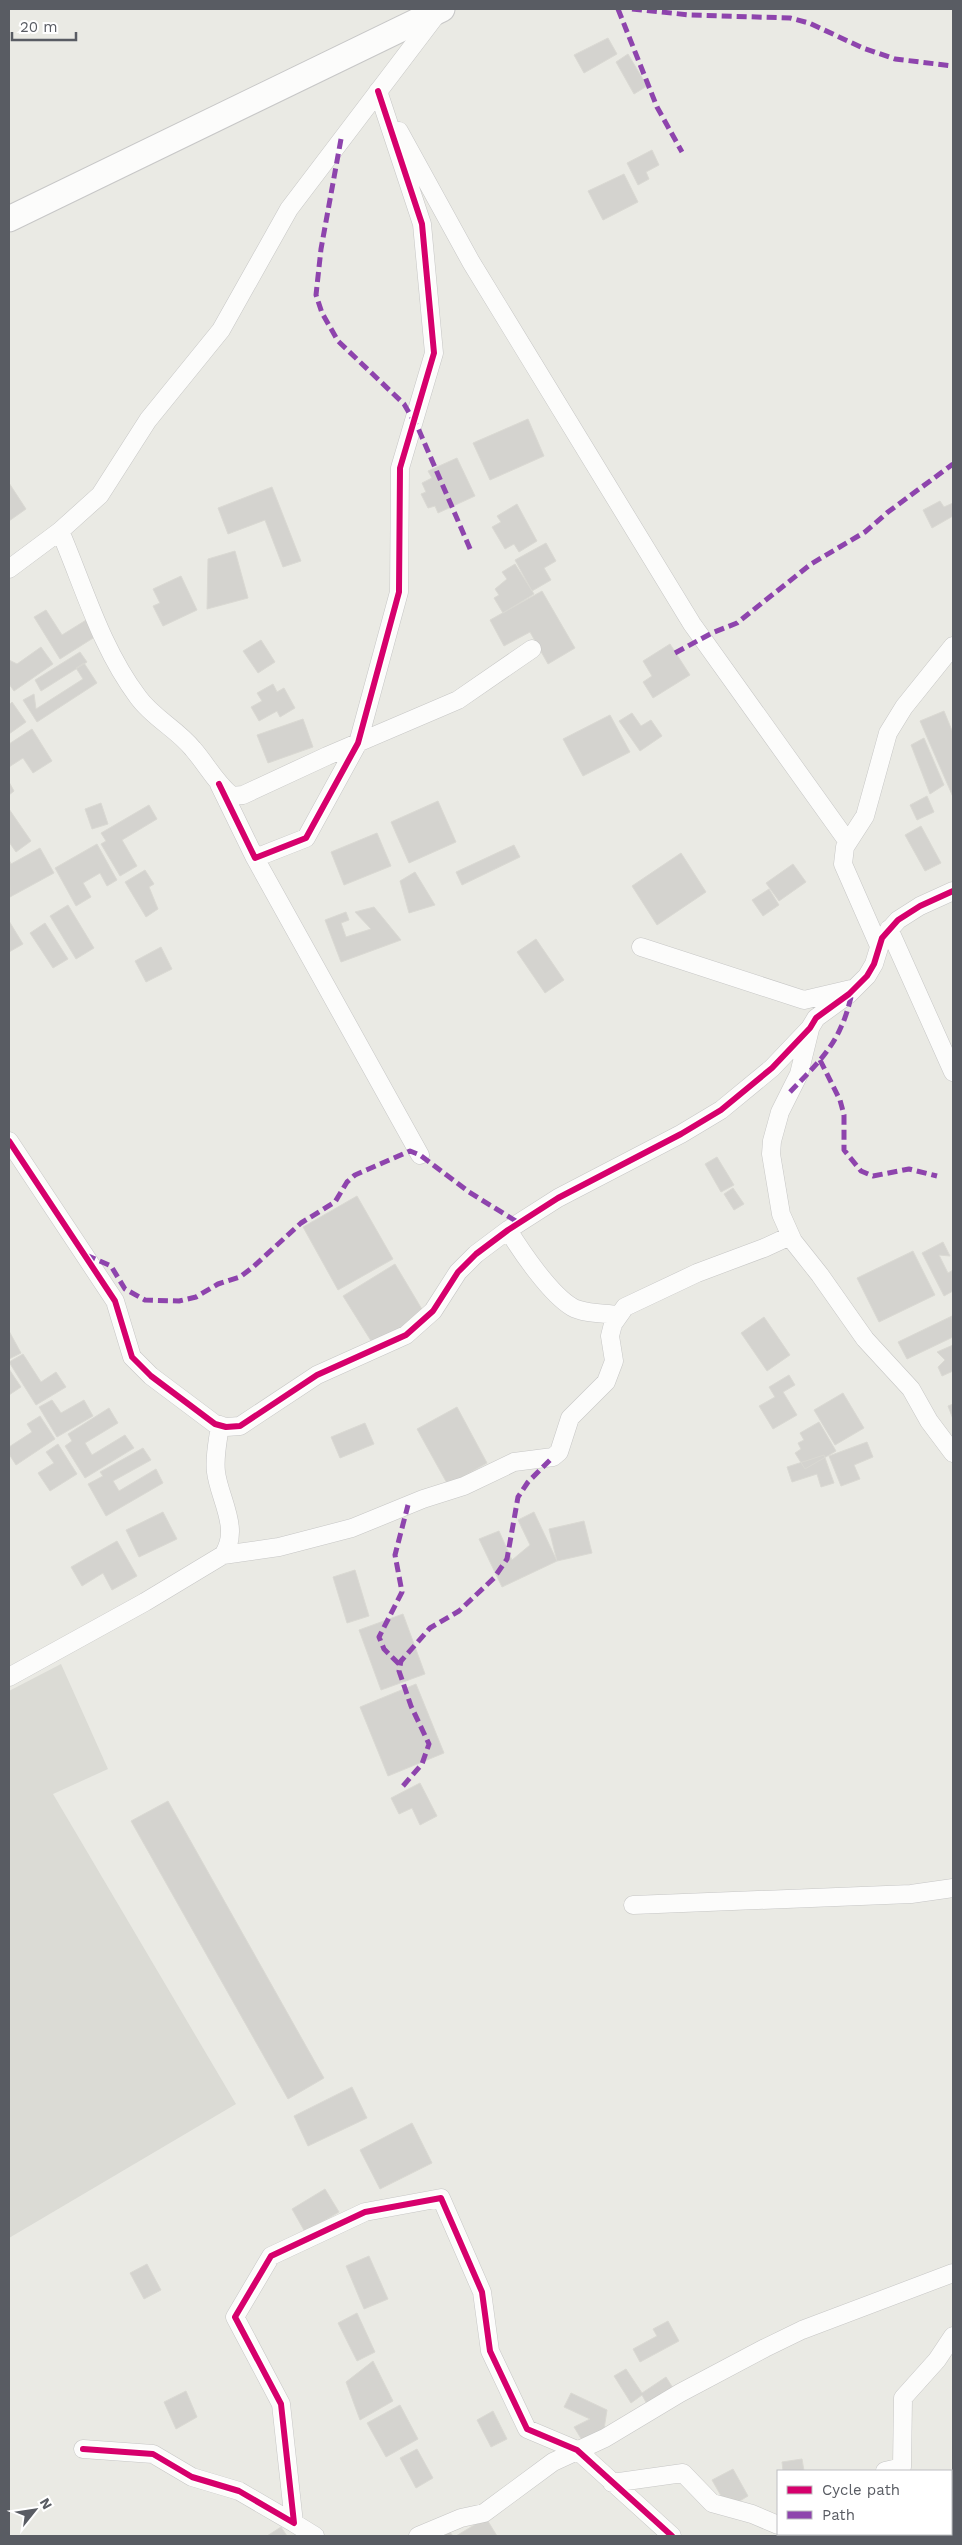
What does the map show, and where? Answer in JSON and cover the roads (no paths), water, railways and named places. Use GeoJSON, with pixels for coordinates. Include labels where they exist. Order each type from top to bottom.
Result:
{"type":"FeatureCollection","features":[{"type":"Feature","properties":{"kind":"main road"},"geometry":{"type":"LineString","coordinates":[[9,219],[441,9]]}},
{"type":"Feature","properties":{"kind":"street"},"geometry":{"type":"LineString","coordinates":[[9,569],[60,531],[100,495],[148,420],[220,330],[289,209],[441,9]]}},
{"type":"Feature","properties":{"kind":"street"},"geometry":{"type":"LineString","coordinates":[[255,858],[306,838],[358,743],[399,592],[400,468],[434,353],[422,224],[378,91]]}},
{"type":"Feature","properties":{"kind":"street"},"geometry":{"type":"LineString","coordinates":[[378,91],[471,262],[692,624],[848,842]]}},
{"type":"Feature","properties":{"kind":"street"},"geometry":{"type":"LineString","coordinates":[[60,531],[101,633],[121,672],[138,698],[194,749],[219,784],[255,858],[420,1155]]}},
{"type":"Feature","properties":{"kind":"street"},"geometry":{"type":"LineString","coordinates":[[879,946],[843,864],[844,852],[848,842],[865,816],[884,742],[894,722],[953,646]]}},
{"type":"Feature","properties":{"kind":"street"},"geometry":{"type":"LineString","coordinates":[[219,784],[232,796],[243,795],[458,700],[532,649]]}},
{"type":"Feature","properties":{"kind":"street"},"geometry":{"type":"LineString","coordinates":[[9,1141],[115,1301],[132,1357],[151,1376],[220,1425],[232,1428],[249,1422],[317,1375],[406,1335],[434,1311],[458,1272],[476,1254],[508,1230],[558,1198],[681,1134],[721,1110],[772,1068],[810,1028],[816,1018],[854,989],[871,970],[879,946],[889,929],[908,913],[953,891]]}},
{"type":"Feature","properties":{"kind":"street"},"geometry":{"type":"LineString","coordinates":[[889,929],[953,1072]]}},
{"type":"Feature","properties":{"kind":"street"},"geometry":{"type":"LineString","coordinates":[[641,946],[804,1000],[854,989]]}},
{"type":"Feature","properties":{"kind":"street"},"geometry":{"type":"LineString","coordinates":[[810,1028],[799,1074],[780,1112],[772,1142],[771,1154],[776,1189],[790,1236],[865,1339],[893,1368],[914,1394],[928,1421],[953,1453]]}},
{"type":"Feature","properties":{"kind":"street"},"geometry":{"type":"LineString","coordinates":[[508,1230],[519,1248],[564,1301],[576,1308],[617,1315]]}},
{"type":"Feature","properties":{"kind":"street"},"geometry":{"type":"LineString","coordinates":[[9,1677],[145,1602],[223,1555],[279,1548],[352,1528],[423,1499],[457,1489],[514,1462],[546,1459],[555,1456],[559,1452],[570,1418],[606,1382],[614,1361],[610,1336],[617,1315],[625,1307],[660,1289],[790,1236]]}},
{"type":"Feature","properties":{"kind":"street"},"geometry":{"type":"LineString","coordinates":[[220,1425],[215,1463],[216,1475],[227,1507],[229,1528],[226,1551],[223,1555]]}},
{"type":"Feature","properties":{"kind":"street"},"geometry":{"type":"LineString","coordinates":[[633,1905],[911,1894],[953,1888]]}},
{"type":"Feature","properties":{"kind":"street"},"geometry":{"type":"LineString","coordinates":[[294,2523],[281,2404],[236,2317],[271,2256],[365,2212],[441,2198],[482,2292],[490,2351],[527,2429],[577,2450],[672,2536]]}},
{"type":"Feature","properties":{"kind":"street"},"geometry":{"type":"LineString","coordinates":[[418,2536],[461,2518],[484,2513],[533,2474],[577,2450],[604,2438],[680,2393],[802,2330],[953,2273]]}},
{"type":"Feature","properties":{"kind":"street"},"geometry":{"type":"LineString","coordinates":[[889,2470],[902,2467],[903,2398],[937,2360],[953,2336]]}},
{"type":"Feature","properties":{"kind":"street"},"geometry":{"type":"LineString","coordinates":[[83,2449],[153,2454],[192,2477],[239,2491],[315,2536]]}},
{"type":"Feature","properties":{"kind":"street"},"geometry":{"type":"LineString","coordinates":[[612,2483],[683,2473],[712,2503],[752,2514],[777,2525]]}}]}
